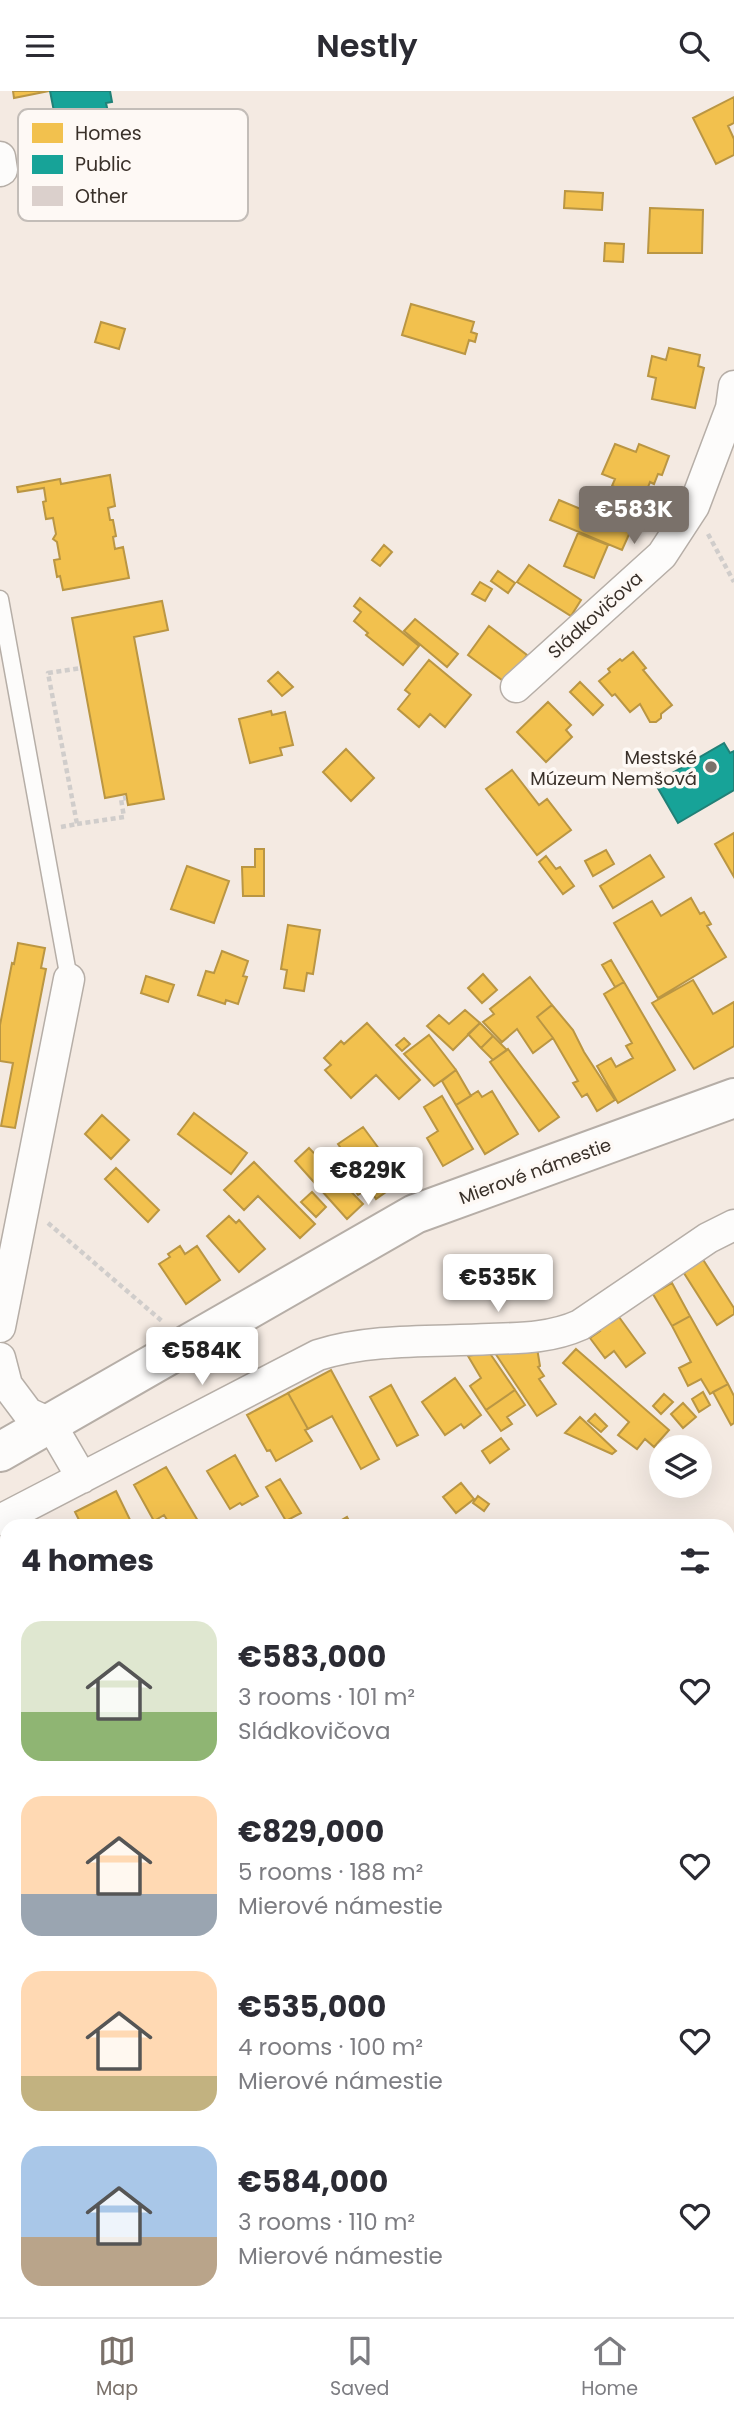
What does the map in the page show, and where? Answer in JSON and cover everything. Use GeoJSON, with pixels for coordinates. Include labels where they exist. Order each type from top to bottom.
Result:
{"type":"FeatureCollection","features":[{"type":"Feature","properties":{"kind":"main road","name":"Mierové námestie"},"geometry":{"type":"LineString","coordinates":[[0,1452],[415,1214],[734,1098]]}},
{"type":"Feature","properties":{"kind":"street"},"geometry":{"type":"LineString","coordinates":[[0,157],[0,171]]}},
{"type":"Feature","properties":{"kind":"street","name":"Sládkovičova"},"geometry":{"type":"LineString","coordinates":[[516,687],[662,555],[694,506],[730,408],[734,386]]}},
{"type":"Feature","properties":{"kind":"street"},"geometry":{"type":"LineString","coordinates":[[0,1327],[69,979]]}},
{"type":"Feature","properties":{"kind":"street"},"geometry":{"type":"LineString","coordinates":[[2,1519],[318,1355],[387,1344],[525,1338],[565,1331],[580,1325],[708,1238],[734,1226]]}},
{"type":"Feature","properties":{"kind":"street"},"geometry":{"type":"LineString","coordinates":[[0,1357],[7,1385],[28,1413],[50,1423],[82,1478]]}},
{"type":"Feature","properties":{"kind":"lane"},"geometry":{"type":"LineString","coordinates":[[0,599],[69,979]]}},
{"type":"Feature","properties":{"kind":"path"},"geometry":{"type":"LineString","coordinates":[[694,506],[734,582]]}},
{"type":"Feature","properties":{"kind":"path"},"geometry":{"type":"LineString","coordinates":[[77,824],[48,673],[81,668]]}},
{"type":"Feature","properties":{"kind":"path"},"geometry":{"type":"LineString","coordinates":[[43,831],[124,817],[121,799],[126,798]]}},
{"type":"Feature","properties":{"kind":"path"},"geometry":{"type":"LineString","coordinates":[[23,1203],[164,1323]]}},
{"type":"Feature","properties":{"kind":"building: Homes"},"geometry":{"type":"Polygon","coordinates":[[[13,91],[49,91],[14,98],[13,91]]]}},
{"type":"Feature","properties":{"kind":"building: Homes"},"geometry":{"type":"Polygon","coordinates":[[[734,97],[734,123],[728,126],[734,139],[734,155],[716,164],[693,118],[734,97]]]}},
{"type":"Feature","properties":{"kind":"building: Homes"},"geometry":{"type":"Polygon","coordinates":[[[565,191],[603,193],[602,210],[564,208],[565,191]]]}},
{"type":"Feature","properties":{"kind":"building: Homes"},"geometry":{"type":"Polygon","coordinates":[[[650,208],[703,210],[702,253],[648,253],[650,208]]]}},
{"type":"Feature","properties":{"kind":"building: Homes"},"geometry":{"type":"Polygon","coordinates":[[[605,243],[624,244],[623,262],[604,261],[605,243]]]}},
{"type":"Feature","properties":{"kind":"building: Homes"},"geometry":{"type":"Polygon","coordinates":[[[411,304],[474,322],[471,332],[477,334],[475,342],[469,340],[465,354],[402,335],[411,304]]]}},
{"type":"Feature","properties":{"kind":"building: Homes"},"geometry":{"type":"Polygon","coordinates":[[[101,322],[125,329],[119,349],[95,342],[101,322]]]}},
{"type":"Feature","properties":{"kind":"building: Homes"},"geometry":{"type":"Polygon","coordinates":[[[669,348],[700,355],[698,366],[704,368],[695,408],[652,399],[656,378],[648,376],[652,356],[666,360],[669,348]]]}},
{"type":"Feature","properties":{"kind":"building: Homes"},"geometry":{"type":"Polygon","coordinates":[[[615,444],[636,452],[639,444],[669,456],[662,475],[658,474],[654,484],[650,482],[644,498],[612,486],[615,479],[602,474],[615,444]]]}},
{"type":"Feature","properties":{"kind":"building: Homes"},"geometry":{"type":"Polygon","coordinates":[[[110,475],[115,506],[108,508],[116,536],[113,537],[115,549],[123,547],[129,578],[63,590],[54,560],[60,559],[57,542],[53,539],[56,534],[53,518],[46,519],[44,488],[18,492],[17,487],[60,479],[61,484],[110,475]]]}},
{"type":"Feature","properties":{"kind":"building: Homes"},"geometry":{"type":"Polygon","coordinates":[[[559,500],[631,530],[622,550],[550,520],[559,500]]]}},
{"type":"Feature","properties":{"kind":"building: Homes"},"geometry":{"type":"Polygon","coordinates":[[[578,533],[608,545],[594,578],[564,566],[578,533]]]}},
{"type":"Feature","properties":{"kind":"building: Homes"},"geometry":{"type":"Polygon","coordinates":[[[384,545],[392,552],[380,566],[372,560],[384,545]]]}},
{"type":"Feature","properties":{"kind":"building: Homes"},"geometry":{"type":"Polygon","coordinates":[[[529,565],[581,600],[571,616],[517,582],[529,565]]]}},
{"type":"Feature","properties":{"kind":"building: Homes"},"geometry":{"type":"Polygon","coordinates":[[[498,571],[515,583],[508,593],[491,581],[498,571]]]}},
{"type":"Feature","properties":{"kind":"building: Homes"},"geometry":{"type":"Polygon","coordinates":[[[480,582],[492,589],[485,601],[472,594],[480,582]]]}},
{"type":"Feature","properties":{"kind":"building: Homes"},"geometry":{"type":"Polygon","coordinates":[[[360,598],[419,646],[403,665],[366,635],[368,633],[354,621],[361,612],[354,606],[360,598]]]}},
{"type":"Feature","properties":{"kind":"building: Homes"},"geometry":{"type":"Polygon","coordinates":[[[162,601],[168,630],[134,637],[164,799],[128,805],[126,794],[105,798],[72,618],[162,601]]]}},
{"type":"Feature","properties":{"kind":"building: Homes"},"geometry":{"type":"Polygon","coordinates":[[[415,619],[458,654],[447,667],[404,631],[415,619]]]}},
{"type":"Feature","properties":{"kind":"building: Homes"},"geometry":{"type":"Polygon","coordinates":[[[489,626],[527,655],[506,683],[468,655],[489,626]]]}},
{"type":"Feature","properties":{"kind":"building: Homes"},"geometry":{"type":"Polygon","coordinates":[[[633,652],[646,668],[643,670],[672,705],[656,722],[650,722],[640,704],[630,712],[615,694],[612,696],[599,681],[610,672],[608,669],[633,652]]]}},
{"type":"Feature","properties":{"kind":"building: Homes"},"geometry":{"type":"Polygon","coordinates":[[[429,660],[471,695],[445,727],[430,714],[419,727],[398,709],[410,694],[405,690],[429,660]]]}},
{"type":"Feature","properties":{"kind":"building: Homes"},"geometry":{"type":"Polygon","coordinates":[[[278,672],[293,687],[282,696],[268,681],[278,672]]]}},
{"type":"Feature","properties":{"kind":"building: Homes"},"geometry":{"type":"Polygon","coordinates":[[[580,682],[603,705],[593,715],[570,692],[580,682]]]}},
{"type":"Feature","properties":{"kind":"building: Homes"},"geometry":{"type":"Polygon","coordinates":[[[548,702],[571,725],[566,730],[572,737],[546,762],[517,732],[548,702]]]}},
{"type":"Feature","properties":{"kind":"building: Homes"},"geometry":{"type":"Polygon","coordinates":[[[271,711],[272,715],[285,712],[293,745],[280,748],[282,755],[250,763],[239,719],[271,711]]]}},
{"type":"Feature","properties":{"kind":"building: Homes"},"geometry":{"type":"Polygon","coordinates":[[[346,749],[374,778],[351,801],[323,772],[346,749]]]}},
{"type":"Feature","properties":{"kind":"building: Homes"},"geometry":{"type":"Polygon","coordinates":[[[512,770],[539,805],[547,799],[571,830],[537,855],[486,789],[512,770]]]}},
{"type":"Feature","properties":{"kind":"building: Homes"},"geometry":{"type":"Polygon","coordinates":[[[734,833],[734,877],[715,844],[734,833]]]}},
{"type":"Feature","properties":{"kind":"building: Homes"},"geometry":{"type":"Polygon","coordinates":[[[255,849],[264,849],[264,896],[243,896],[242,867],[255,867],[255,849]]]}},
{"type":"Feature","properties":{"kind":"building: Homes"},"geometry":{"type":"Polygon","coordinates":[[[606,850],[614,864],[593,876],[585,861],[606,850]]]}},
{"type":"Feature","properties":{"kind":"building: Homes"},"geometry":{"type":"Polygon","coordinates":[[[650,855],[664,877],[613,908],[600,886],[650,855]]]}},
{"type":"Feature","properties":{"kind":"building: Homes"},"geometry":{"type":"Polygon","coordinates":[[[546,856],[556,869],[560,867],[574,886],[563,894],[539,862],[546,856]]]}},
{"type":"Feature","properties":{"kind":"building: Homes"},"geometry":{"type":"Polygon","coordinates":[[[187,866],[229,881],[214,923],[171,909],[187,866]]]}},
{"type":"Feature","properties":{"kind":"building: Homes"},"geometry":{"type":"Polygon","coordinates":[[[691,898],[700,914],[704,912],[711,924],[707,926],[726,957],[658,998],[614,923],[652,901],[661,916],[691,898]]]}},
{"type":"Feature","properties":{"kind":"building: Homes"},"geometry":{"type":"Polygon","coordinates":[[[288,925],[320,930],[313,974],[307,973],[304,991],[284,988],[287,970],[281,969],[288,925]]]}},
{"type":"Feature","properties":{"kind":"building: Homes"},"geometry":{"type":"Polygon","coordinates":[[[18,943],[45,948],[41,968],[46,969],[15,1128],[1,1126],[13,1063],[0,1061],[0,1025],[18,943]]]}},
{"type":"Feature","properties":{"kind":"building: Homes"},"geometry":{"type":"Polygon","coordinates":[[[222,951],[248,961],[243,976],[247,977],[238,1004],[226,1000],[225,1004],[198,995],[206,971],[214,973],[222,951]]]}},
{"type":"Feature","properties":{"kind":"building: Homes"},"geometry":{"type":"Polygon","coordinates":[[[611,960],[624,982],[615,987],[602,965],[611,960]]]}},
{"type":"Feature","properties":{"kind":"building: Homes"},"geometry":{"type":"Polygon","coordinates":[[[483,974],[497,990],[482,1003],[468,988],[483,974]]]}},
{"type":"Feature","properties":{"kind":"building: Homes"},"geometry":{"type":"Polygon","coordinates":[[[146,976],[174,985],[168,1002],[141,993],[146,976]]]}},
{"type":"Feature","properties":{"kind":"building: Homes"},"geometry":{"type":"Polygon","coordinates":[[[530,977],[552,1005],[537,1017],[553,1038],[533,1053],[517,1029],[502,1042],[483,1022],[494,1014],[490,1009],[530,977]]]}},
{"type":"Feature","properties":{"kind":"building: Homes"},"geometry":{"type":"Polygon","coordinates":[[[693,980],[713,1014],[734,1002],[734,1046],[694,1069],[652,1003],[693,980]]]}},
{"type":"Feature","properties":{"kind":"building: Homes"},"geometry":{"type":"Polygon","coordinates":[[[624,982],[675,1070],[618,1103],[597,1066],[611,1058],[616,1067],[633,1058],[626,1046],[632,1043],[604,994],[624,982]]]}},
{"type":"Feature","properties":{"kind":"building: Homes"},"geometry":{"type":"Polygon","coordinates":[[[552,1005],[573,1030],[615,1100],[597,1111],[587,1094],[582,1097],[573,1083],[578,1081],[553,1038],[537,1017],[552,1005]]]}},
{"type":"Feature","properties":{"kind":"building: Homes"},"geometry":{"type":"Polygon","coordinates":[[[465,1010],[480,1023],[453,1050],[427,1026],[439,1015],[449,1024],[465,1010]]]}},
{"type":"Feature","properties":{"kind":"building: Homes"},"geometry":{"type":"Polygon","coordinates":[[[367,1023],[420,1080],[399,1099],[376,1075],[351,1098],[325,1070],[331,1065],[324,1058],[341,1041],[344,1044],[367,1023]]]}},
{"type":"Feature","properties":{"kind":"building: Homes"},"geometry":{"type":"Polygon","coordinates":[[[480,1023],[493,1036],[481,1048],[468,1034],[480,1023]]]}},
{"type":"Feature","properties":{"kind":"building: Homes"},"geometry":{"type":"Polygon","coordinates":[[[429,1035],[456,1070],[434,1086],[404,1054],[429,1035]]]}},
{"type":"Feature","properties":{"kind":"building: Homes"},"geometry":{"type":"Polygon","coordinates":[[[493,1036],[507,1050],[493,1060],[481,1048],[493,1036]]]}},
{"type":"Feature","properties":{"kind":"building: Homes"},"geometry":{"type":"Polygon","coordinates":[[[404,1038],[410,1044],[402,1051],[396,1045],[404,1038]]]}},
{"type":"Feature","properties":{"kind":"building: Homes"},"geometry":{"type":"Polygon","coordinates":[[[508,1049],[559,1117],[539,1131],[490,1062],[508,1049]]]}},
{"type":"Feature","properties":{"kind":"building: Homes"},"geometry":{"type":"Polygon","coordinates":[[[456,1070],[471,1096],[456,1105],[442,1081],[456,1070]]]}},
{"type":"Feature","properties":{"kind":"building: Homes"},"geometry":{"type":"Polygon","coordinates":[[[478,1091],[482,1097],[492,1091],[518,1134],[485,1154],[456,1105],[478,1091]]]}},
{"type":"Feature","properties":{"kind":"building: Homes"},"geometry":{"type":"Polygon","coordinates":[[[442,1096],[473,1149],[443,1166],[427,1138],[438,1131],[424,1107],[442,1096]]]}},
{"type":"Feature","properties":{"kind":"building: Homes"},"geometry":{"type":"Polygon","coordinates":[[[194,1113],[247,1153],[231,1174],[178,1134],[194,1113]]]}},
{"type":"Feature","properties":{"kind":"building: Homes"},"geometry":{"type":"Polygon","coordinates":[[[102,1115],[129,1140],[111,1159],[85,1134],[102,1115]]]}},
{"type":"Feature","properties":{"kind":"building: Homes"},"geometry":{"type":"Polygon","coordinates":[[[363,1127],[388,1161],[380,1168],[393,1187],[376,1199],[369,1188],[358,1195],[331,1157],[342,1150],[338,1144],[363,1127]]]}},
{"type":"Feature","properties":{"kind":"building: Homes"},"geometry":{"type":"Polygon","coordinates":[[[309,1148],[363,1204],[347,1219],[295,1161],[309,1148]]]}},
{"type":"Feature","properties":{"kind":"building: Homes"},"geometry":{"type":"Polygon","coordinates":[[[254,1162],[315,1224],[300,1238],[258,1196],[244,1210],[224,1190],[254,1162]]]}},
{"type":"Feature","properties":{"kind":"building: Homes"},"geometry":{"type":"Polygon","coordinates":[[[116,1168],[159,1210],[148,1222],[105,1179],[116,1168]]]}},
{"type":"Feature","properties":{"kind":"building: Homes"},"geometry":{"type":"Polygon","coordinates":[[[312,1192],[326,1207],[316,1217],[301,1202],[312,1192]]]}},
{"type":"Feature","properties":{"kind":"building: Homes"},"geometry":{"type":"Polygon","coordinates":[[[229,1216],[236,1223],[239,1220],[265,1249],[239,1272],[207,1236],[229,1216]]]}},
{"type":"Feature","properties":{"kind":"building: Homes"},"geometry":{"type":"Polygon","coordinates":[[[180,1246],[185,1254],[197,1246],[220,1280],[186,1304],[159,1264],[180,1246]]]}},
{"type":"Feature","properties":{"kind":"building: Homes"},"geometry":{"type":"Polygon","coordinates":[[[702,1258],[734,1308],[734,1314],[717,1325],[682,1270],[702,1258]]]}},
{"type":"Feature","properties":{"kind":"building: Homes"},"geometry":{"type":"Polygon","coordinates":[[[672,1283],[690,1316],[672,1326],[653,1294],[672,1283]]]}},
{"type":"Feature","properties":{"kind":"building: Homes"},"geometry":{"type":"Polygon","coordinates":[[[690,1316],[728,1384],[710,1394],[701,1379],[688,1386],[679,1368],[691,1362],[672,1326],[690,1316]]]}},
{"type":"Feature","properties":{"kind":"building: Homes"},"geometry":{"type":"Polygon","coordinates":[[[619,1317],[645,1353],[626,1367],[614,1351],[605,1358],[590,1338],[600,1331],[597,1327],[610,1318],[612,1322],[619,1317]]]}},
{"type":"Feature","properties":{"kind":"building: Homes"},"geometry":{"type":"Polygon","coordinates":[[[536,1342],[538,1367],[544,1376],[539,1379],[556,1404],[537,1416],[493,1350],[536,1342]]]}},
{"type":"Feature","properties":{"kind":"building: Homes"},"geometry":{"type":"Polygon","coordinates":[[[576,1349],[669,1430],[665,1435],[649,1435],[649,1443],[645,1439],[637,1449],[618,1435],[629,1422],[563,1363],[576,1349]]]}},
{"type":"Feature","properties":{"kind":"building: Homes"},"geometry":{"type":"Polygon","coordinates":[[[489,1352],[515,1390],[486,1410],[470,1386],[481,1378],[468,1356],[489,1352]]]}},
{"type":"Feature","properties":{"kind":"building: Homes"},"geometry":{"type":"Polygon","coordinates":[[[331,1370],[379,1459],[361,1469],[332,1416],[308,1429],[288,1393],[331,1370]]]}},
{"type":"Feature","properties":{"kind":"building: Homes"},"geometry":{"type":"Polygon","coordinates":[[[455,1378],[481,1415],[464,1428],[461,1424],[445,1435],[422,1402],[455,1378]]]}},
{"type":"Feature","properties":{"kind":"building: Homes"},"geometry":{"type":"Polygon","coordinates":[[[728,1384],[734,1396],[734,1423],[731,1425],[713,1392],[728,1384]]]}},
{"type":"Feature","properties":{"kind":"building: Homes"},"geometry":{"type":"Polygon","coordinates":[[[391,1385],[418,1435],[397,1446],[370,1397],[391,1385]]]}},
{"type":"Feature","properties":{"kind":"building: Homes"},"geometry":{"type":"Polygon","coordinates":[[[515,1390],[525,1405],[507,1417],[512,1424],[501,1431],[486,1410],[515,1390]]]}},
{"type":"Feature","properties":{"kind":"building: Homes"},"geometry":{"type":"Polygon","coordinates":[[[703,1392],[710,1405],[699,1412],[692,1399],[703,1392]]]}},
{"type":"Feature","properties":{"kind":"building: Homes"},"geometry":{"type":"Polygon","coordinates":[[[288,1393],[312,1441],[276,1461],[270,1450],[267,1451],[247,1415],[288,1393]]]}},
{"type":"Feature","properties":{"kind":"building: Homes"},"geometry":{"type":"Polygon","coordinates":[[[664,1394],[673,1402],[661,1414],[653,1406],[664,1394]]]}},
{"type":"Feature","properties":{"kind":"building: Homes"},"geometry":{"type":"Polygon","coordinates":[[[683,1403],[696,1417],[683,1428],[671,1414],[683,1403]]]}},
{"type":"Feature","properties":{"kind":"building: Homes"},"geometry":{"type":"Polygon","coordinates":[[[595,1414],[607,1426],[601,1432],[588,1421],[595,1414]]]}},
{"type":"Feature","properties":{"kind":"building: Homes"},"geometry":{"type":"Polygon","coordinates":[[[580,1417],[616,1451],[612,1454],[565,1433],[580,1417]]]}},
{"type":"Feature","properties":{"kind":"building: Homes"},"geometry":{"type":"Polygon","coordinates":[[[501,1438],[509,1449],[490,1463],[482,1451],[501,1438]]]}},
{"type":"Feature","properties":{"kind":"building: Homes"},"geometry":{"type":"Polygon","coordinates":[[[235,1455],[258,1496],[230,1509],[207,1471],[235,1455]]]}},
{"type":"Feature","properties":{"kind":"building: Homes"},"geometry":{"type":"Polygon","coordinates":[[[166,1467],[197,1519],[167,1519],[164,1515],[153,1519],[134,1485],[166,1467]]]}},
{"type":"Feature","properties":{"kind":"building: Homes"},"geometry":{"type":"Polygon","coordinates":[[[280,1479],[301,1513],[285,1519],[266,1487],[280,1479]]]}},
{"type":"Feature","properties":{"kind":"building: Homes"},"geometry":{"type":"Polygon","coordinates":[[[461,1483],[474,1499],[456,1513],[443,1497],[461,1483]]]}},
{"type":"Feature","properties":{"kind":"building: Homes"},"geometry":{"type":"Polygon","coordinates":[[[116,1491],[130,1519],[78,1519],[75,1512],[116,1491]]]}},
{"type":"Feature","properties":{"kind":"building: Homes"},"geometry":{"type":"Polygon","coordinates":[[[478,1496],[489,1504],[484,1511],[473,1503],[478,1496]]]}},
{"type":"Feature","properties":{"kind":"building: Public"},"geometry":{"type":"Polygon","coordinates":[[[50,91],[110,91],[112,102],[106,103],[107,109],[54,109],[50,91]]]}},
{"type":"Feature","properties":{"kind":"building: Public"},"geometry":{"type":"Polygon","coordinates":[[[724,743],[730,753],[734,751],[734,790],[678,823],[655,783],[724,743]]]}},
{"type":"Feature","properties":{"kind":"place","name":"Mestské Múzeum Nemšová"},"geometry":{"type":"Point","coordinates":[711,767]}}]}
